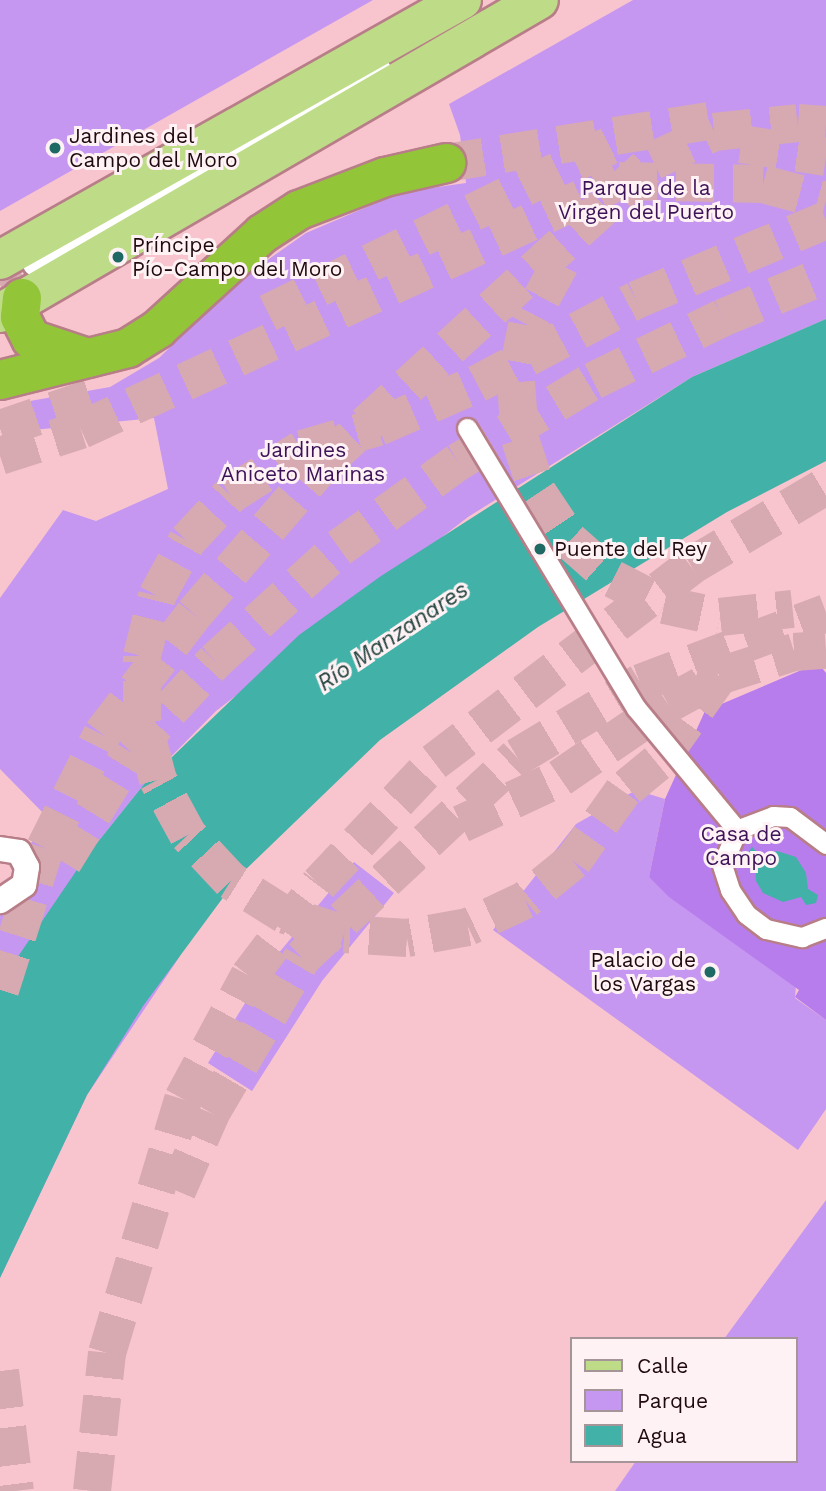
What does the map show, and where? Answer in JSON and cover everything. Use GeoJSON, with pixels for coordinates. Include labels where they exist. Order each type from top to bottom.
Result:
{"type":"FeatureCollection","features":[{"type":"Feature","properties":{"kind":"highway"},"geometry":{"type":"LineString","coordinates":[[0,380],[93,359],[128,348],[158,330],[261,234],[299,210],[385,177],[446,163]]}},
{"type":"Feature","properties":{"kind":"highway"},"geometry":{"type":"LineString","coordinates":[[19,278],[20,317],[31,339],[93,359]]}},
{"type":"Feature","properties":{"kind":"main road"},"geometry":{"type":"LineString","coordinates":[[19,278],[462,0]]}},
{"type":"Feature","properties":{"kind":"main road"},"geometry":{"type":"LineString","coordinates":[[19,278],[539,0]]}},
{"type":"Feature","properties":{"kind":"street"},"geometry":{"type":"LineString","coordinates":[[19,278],[506,0]]}},
{"type":"Feature","properties":{"kind":"street"},"geometry":{"type":"LineString","coordinates":[[467,428],[636,708],[737,830]]}},
{"type":"Feature","properties":{"kind":"street"},"geometry":{"type":"LineString","coordinates":[[826,844],[790,817],[755,820],[737,830],[722,865],[730,890],[746,914],[766,929],[802,937],[826,929]]}},
{"type":"Feature","properties":{"kind":"street"},"geometry":{"type":"LineString","coordinates":[[0,849],[19,852],[27,867],[24,885],[0,901]]}},
{"type":"Feature","properties":{"kind":"green space","name":"Jardines del Campo del Moro"},"geometry":{"type":"Polygon","coordinates":[[[0,0],[373,0],[0,211],[0,0]]]}},
{"type":"Feature","properties":{"kind":"green space"},"geometry":{"type":"Polygon","coordinates":[[[633,0],[826,0],[826,319],[692,377],[468,517],[216,711],[145,783],[85,858],[180,956],[87,1095],[0,1278],[0,916],[32,856],[30,845],[46,816],[0,769],[0,598],[63,510],[96,521],[168,489],[154,418],[33,430],[30,401],[110,387],[159,358],[239,280],[306,233],[402,192],[466,183],[460,135],[449,104],[633,0]]]}},
{"type":"Feature","properties":{"kind":"green space","name":"Casa de Campo"},"geometry":{"type":"Polygon","coordinates":[[[818,663],[826,673],[826,1020],[795,997],[799,990],[669,897],[649,877],[665,799],[705,711],[818,663]]]}},
{"type":"Feature","properties":{"kind":"green space"},"geometry":{"type":"Polygon","coordinates":[[[636,790],[665,799],[649,877],[796,984],[795,998],[826,1020],[826,1109],[798,1150],[493,930],[576,824],[636,790]]]}},
{"type":"Feature","properties":{"kind":"green space"},"geometry":{"type":"Polygon","coordinates":[[[354,862],[394,893],[322,981],[252,1091],[208,1063],[268,966],[354,862]]]}},
{"type":"Feature","properties":{"kind":"green space"},"geometry":{"type":"Polygon","coordinates":[[[826,1200],[826,1491],[615,1491],[635,1463],[798,1463],[798,1337],[725,1337],[826,1200]]]}},
{"type":"Feature","properties":{"kind":"water","name":"Río Manzanares"},"geometry":{"type":"Polygon","coordinates":[[[826,319],[826,461],[727,512],[538,627],[380,740],[239,876],[143,1006],[87,1095],[0,1278],[0,983],[85,858],[145,783],[299,635],[381,576],[692,377],[826,319]]]}},
{"type":"Feature","properties":{"kind":"water"},"geometry":{"type":"Polygon","coordinates":[[[752,847],[761,856],[777,851],[796,857],[806,873],[808,889],[818,895],[816,903],[806,905],[801,897],[783,902],[763,893],[756,881],[755,864],[744,859],[752,847]]]}},
{"type":"Feature","properties":{"kind":"tunnel"},"geometry":{"type":"LineString","coordinates":[[446,163],[709,121]]}},
{"type":"Feature","properties":{"kind":"tunnel"},"geometry":{"type":"LineString","coordinates":[[0,990],[45,848],[102,734],[194,614],[324,463],[653,161],[714,132],[798,123],[826,125]]}},
{"type":"Feature","properties":{"kind":"tunnel"},"geometry":{"type":"LineString","coordinates":[[268,313],[615,143]]}},
{"type":"Feature","properties":{"kind":"tunnel"},"geometry":{"type":"LineString","coordinates":[[741,144],[826,157]]}},
{"type":"Feature","properties":{"kind":"tunnel"},"geometry":{"type":"LineString","coordinates":[[0,456],[81,430],[619,181],[763,184],[826,201]]}},
{"type":"Feature","properties":{"kind":"tunnel"},"geometry":{"type":"LineString","coordinates":[[719,676],[657,763],[623,791],[573,861],[525,900],[468,927],[407,938],[344,934],[285,915],[231,881],[188,835],[158,780],[142,719],[142,656],[157,596],[187,541],[230,495],[302,449],[378,427],[477,384],[636,300],[826,220]]}},
{"type":"Feature","properties":{"kind":"tunnel"},"geometry":{"type":"LineString","coordinates":[[0,285],[35,264]]}},
{"type":"Feature","properties":{"kind":"tunnel"},"geometry":{"type":"LineString","coordinates":[[560,264],[527,325],[516,382],[520,439],[538,493],[570,541],[613,579],[664,605],[720,617],[793,609]]}},
{"type":"Feature","properties":{"kind":"tunnel"},"geometry":{"type":"LineString","coordinates":[[63,862],[131,752],[215,661],[339,548],[458,462],[593,381],[722,318],[826,275]]}},
{"type":"Feature","properties":{"kind":"tunnel"},"geometry":{"type":"LineString","coordinates":[[0,429],[91,398]]}},
{"type":"Feature","properties":{"kind":"tunnel"},"geometry":{"type":"LineString","coordinates":[[92,1491],[107,1353],[183,1099],[249,976],[319,884],[434,762],[691,566],[826,486]]}},
{"type":"Feature","properties":{"kind":"tunnel"},"geometry":{"type":"LineString","coordinates":[[177,1191],[211,1113],[302,958],[517,757],[640,683],[826,613]]}},
{"type":"Feature","properties":{"kind":"tunnel"},"geometry":{"type":"LineString","coordinates":[[461,824],[560,778],[668,704],[719,676],[794,652],[826,650]]}},
{"type":"Feature","properties":{"kind":"tunnel"},"geometry":{"type":"LineString","coordinates":[[0,1371],[15,1491]]}},
{"type":"Feature","properties":{"kind":"place","name":"Jardines del Campo del Moro"},"geometry":{"type":"Point","coordinates":[55,148]}},
{"type":"Feature","properties":{"kind":"place","name":"Príncipe Pío-Campo del Moro"},"geometry":{"type":"Point","coordinates":[118,257]}},
{"type":"Feature","properties":{"kind":"place","name":"Puente del Rey"},"geometry":{"type":"Point","coordinates":[540,549]}},
{"type":"Feature","properties":{"kind":"place","name":"Palacio de los Vargas"},"geometry":{"type":"Point","coordinates":[710,972]}},
{"type":"Feature","properties":{"kind":"park label","name":"Parque de la Virgen del Puerto"},"geometry":{"type":"Point","coordinates":[646,200]}},
{"type":"Feature","properties":{"kind":"park label","name":"Jardines Aniceto Marinas"},"geometry":{"type":"Point","coordinates":[303,462]}}]}
